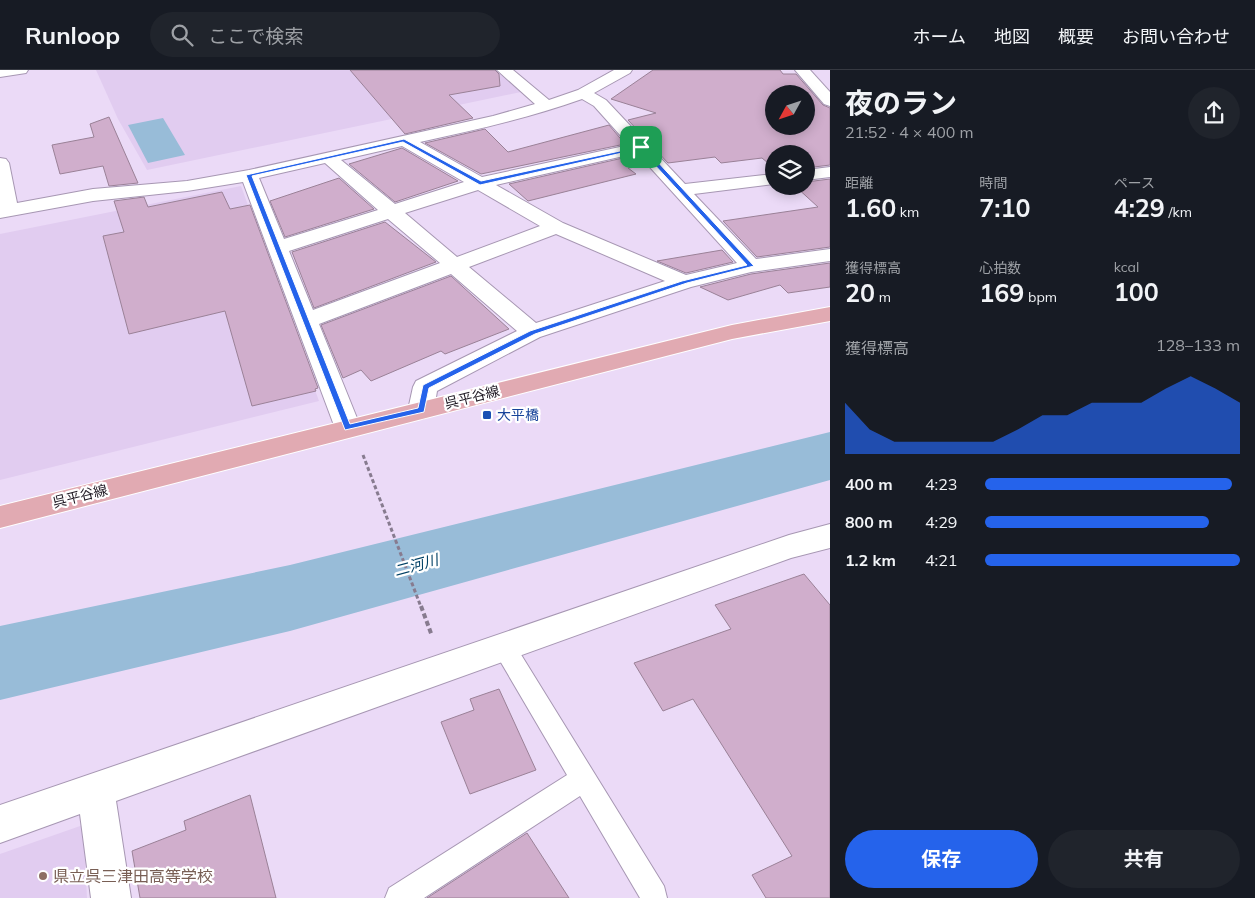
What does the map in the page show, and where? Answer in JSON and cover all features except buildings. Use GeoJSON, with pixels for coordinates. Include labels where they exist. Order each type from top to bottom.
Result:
{"type":"FeatureCollection","features":[{"type":"Feature","properties":{"kind":"main road","name":"呉平谷線"},"geometry":{"type":"LineString","coordinates":[[0,517],[732,332],[830,314]]}},
{"type":"Feature","properties":{"kind":"street"},"geometry":{"type":"LineString","coordinates":[[0,73],[21,70]]}},
{"type":"Feature","properties":{"kind":"street"},"geometry":{"type":"LineString","coordinates":[[504,70],[547,106]]}},
{"type":"Feature","properties":{"kind":"street"},"geometry":{"type":"LineString","coordinates":[[0,163],[4,211],[93,195],[187,186],[249,175],[547,106],[582,93],[625,70]]}},
{"type":"Feature","properties":{"kind":"street"},"geometry":{"type":"LineString","coordinates":[[802,70],[830,101]]}},
{"type":"Feature","properties":{"kind":"street"},"geometry":{"type":"LineString","coordinates":[[582,93],[600,103],[751,266]]}},
{"type":"Feature","properties":{"kind":"street"},"geometry":{"type":"LineString","coordinates":[[404,140],[411,146],[556,227],[684,282]]}},
{"type":"Feature","properties":{"kind":"street"},"geometry":{"type":"LineString","coordinates":[[277,248],[480,183],[641,147]]}},
{"type":"Feature","properties":{"kind":"street"},"geometry":{"type":"LineString","coordinates":[[328,157],[532,332]]}},
{"type":"Feature","properties":{"kind":"street"},"geometry":{"type":"LineString","coordinates":[[815,174],[830,172]]}},
{"type":"Feature","properties":{"kind":"street"},"geometry":{"type":"LineString","coordinates":[[249,175],[348,428]]}},
{"type":"Feature","properties":{"kind":"street"},"geometry":{"type":"LineString","coordinates":[[681,190],[765,180]]}},
{"type":"Feature","properties":{"kind":"street"},"geometry":{"type":"LineString","coordinates":[[306,321],[556,227]]}},
{"type":"Feature","properties":{"kind":"street"},"geometry":{"type":"LineString","coordinates":[[421,410],[425,387],[532,332],[684,282],[751,266],[830,255]]}},
{"type":"Feature","properties":{"kind":"street"},"geometry":{"type":"LineString","coordinates":[[0,824],[789,547],[830,536]]}},
{"type":"Feature","properties":{"kind":"street"},"geometry":{"type":"LineString","coordinates":[[96,791],[111,898]]}},
{"type":"Feature","properties":{"kind":"lane"},"geometry":{"type":"LineString","coordinates":[[504,647],[654,896]]}},
{"type":"Feature","properties":{"kind":"lane"},"geometry":{"type":"LineString","coordinates":[[398,898],[584,779]]}},
{"type":"Feature","properties":{"kind":"path"},"geometry":{"type":"LineString","coordinates":[[365,460],[433,641]]}},
{"type":"Feature","properties":{"kind":"shaded area"},"geometry":{"type":"Polygon","coordinates":[[[96,70],[495,70],[521,92],[147,170],[118,119],[96,70]]]}},
{"type":"Feature","properties":{"kind":"shaded area"},"geometry":{"type":"Polygon","coordinates":[[[241,186],[319,401],[0,480],[0,234],[241,186]]]}},
{"type":"Feature","properties":{"kind":"shaded area","name":"県立呉三津田高等学校"},"geometry":{"type":"Polygon","coordinates":[[[83,825],[87,898],[0,898],[0,854],[83,825]]]}},
{"type":"Feature","properties":{"kind":"water"},"geometry":{"type":"Polygon","coordinates":[[[163,118],[185,155],[148,163],[128,125],[163,118]]]}},
{"type":"Feature","properties":{"kind":"waterway","name":"二河川"},"geometry":{"type":"LineString","coordinates":[[0,663],[290,598],[830,456]]}},
{"type":"Feature","properties":{"kind":"place","name":"大平橋"},"geometry":{"type":"Point","coordinates":[487,415]}},
{"type":"Feature","properties":{"kind":"place","name":"県立呉三津田高等学校"},"geometry":{"type":"Point","coordinates":[43,876]}},
{"type":"Feature","properties":{"kind":"route"},"geometry":{"type":"LineString","coordinates":[[404,140],[411,146],[480,183],[641,147],[751,266],[684,282],[532,332],[425,387],[421,410],[348,428],[249,175],[404,140]]}}]}
